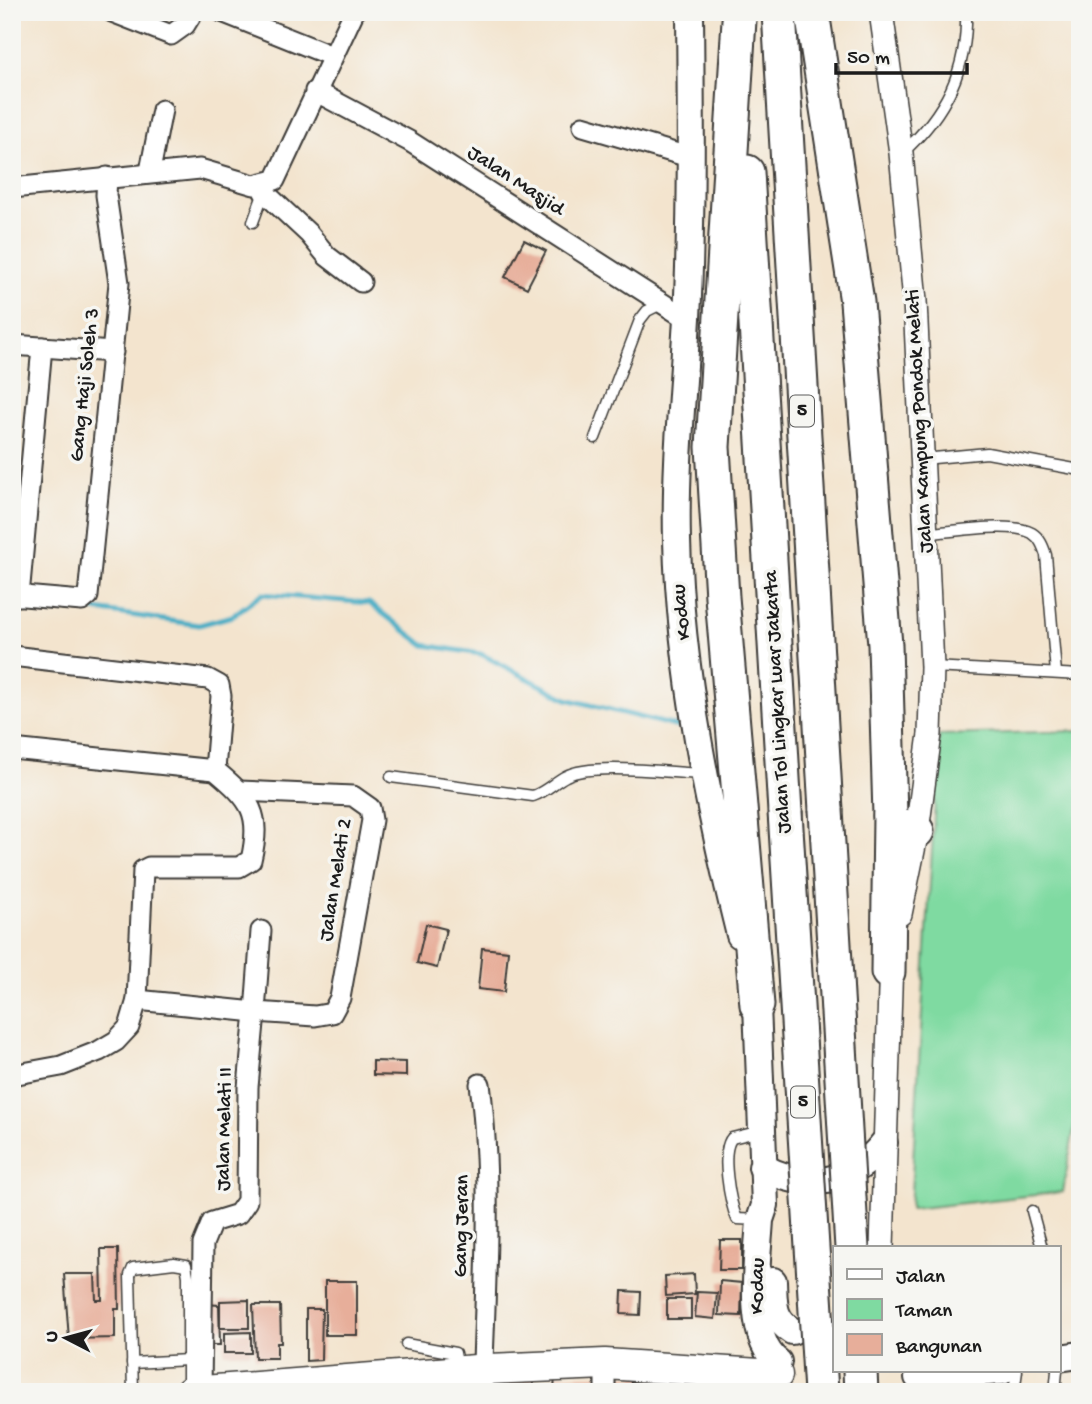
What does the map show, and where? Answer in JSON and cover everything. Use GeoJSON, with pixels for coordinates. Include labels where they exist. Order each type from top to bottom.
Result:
{"type":"FeatureCollection","features":[{"type":"Feature","properties":{"kind":"highway","name":"Jalan Tol Lingkar Luar Jakarta"},"geometry":{"type":"LineString","coordinates":[[779,12],[826,810],[872,1245]]}},
{"type":"Feature","properties":{"kind":"highway"},"geometry":{"type":"LineString","coordinates":[[812,12],[858,302],[885,645],[903,824],[888,972]]}},
{"type":"Feature","properties":{"kind":"highway","name":"Jalan Tol Lingkar Luar Jakarta"},"geometry":{"type":"LineString","coordinates":[[738,16],[821,1392]]}},
{"type":"Feature","properties":{"kind":"highway"},"geometry":{"type":"LineString","coordinates":[[738,16],[713,447],[723,610],[757,1005]]}},
{"type":"Feature","properties":{"kind":"highway"},"geometry":{"type":"LineString","coordinates":[[860,1372],[861,1392]]}},
{"type":"Feature","properties":{"kind":"main road","name":"Kodau"},"geometry":{"type":"LineString","coordinates":[[690,12],[692,158],[687,319],[676,490],[677,543],[684,626],[704,774],[716,838],[757,1005],[762,1167],[767,1221],[760,1335],[778,1376]]}},
{"type":"Feature","properties":{"kind":"main road"},"geometry":{"type":"LineString","coordinates":[[762,1167],[797,1180],[835,1179],[869,1163],[884,1143]]}},
{"type":"Feature","properties":{"kind":"main road","name":"Kodau"},"geometry":{"type":"LineString","coordinates":[[766,1263],[775,1314],[779,1322],[792,1331]]}},
{"type":"Feature","properties":{"kind":"main road"},"geometry":{"type":"LineString","coordinates":[[193,1391],[381,1384],[427,1378],[778,1376],[792,1331],[808,1317],[833,1307]]}},
{"type":"Feature","properties":{"kind":"main road"},"geometry":{"type":"LineString","coordinates":[[1060,1358],[1080,1355]]}},
{"type":"Feature","properties":{"kind":"main road"},"geometry":{"type":"LineString","coordinates":[[918,1380],[986,1376]]}},
{"type":"Feature","properties":{"kind":"street"},"geometry":{"type":"LineString","coordinates":[[112,12],[171,36],[185,25],[193,12]]}},
{"type":"Feature","properties":{"kind":"street"},"geometry":{"type":"LineString","coordinates":[[222,12],[332,56]]}},
{"type":"Feature","properties":{"kind":"street"},"geometry":{"type":"LineString","coordinates":[[264,188],[275,180],[354,12]]}},
{"type":"Feature","properties":{"kind":"street","name":"Jalan Kampung Pondok Melati"},"geometry":{"type":"LineString","coordinates":[[881,12],[901,153],[915,301],[928,533],[932,667],[930,734],[903,824]]}},
{"type":"Feature","properties":{"kind":"street","name":"Jalan Masjid"},"geometry":{"type":"LineString","coordinates":[[315,91],[409,141],[687,319]]}},
{"type":"Feature","properties":{"kind":"street"},"geometry":{"type":"LineString","coordinates":[[150,172],[162,110]]}},
{"type":"Feature","properties":{"kind":"street"},"geometry":{"type":"LineString","coordinates":[[583,126],[692,158]]}},
{"type":"Feature","properties":{"kind":"street"},"geometry":{"type":"LineString","coordinates":[[12,188],[200,169],[264,188],[327,256],[361,282]]}},
{"type":"Feature","properties":{"kind":"street","name":"Gang Haji Soleh 3"},"geometry":{"type":"LineString","coordinates":[[16,596],[86,599],[120,271],[106,195],[107,177]]}},
{"type":"Feature","properties":{"kind":"street"},"geometry":{"type":"LineString","coordinates":[[12,345],[113,352]]}},
{"type":"Feature","properties":{"kind":"street"},"geometry":{"type":"LineString","coordinates":[[16,596],[42,347]]}},
{"type":"Feature","properties":{"kind":"street"},"geometry":{"type":"LineString","coordinates":[[12,656],[181,676],[208,680],[219,685],[221,696],[215,770]]}},
{"type":"Feature","properties":{"kind":"street"},"geometry":{"type":"LineString","coordinates":[[12,749],[215,770],[240,791],[256,817],[251,860],[239,867],[149,867],[143,870],[136,1000],[129,1027],[116,1041],[61,1066],[12,1075]]}},
{"type":"Feature","properties":{"kind":"street","name":"Jalan Melati 2"},"geometry":{"type":"LineString","coordinates":[[240,791],[353,796],[370,808],[373,820],[340,998],[332,1013],[315,1016],[255,1012]]}},
{"type":"Feature","properties":{"kind":"street"},"geometry":{"type":"LineString","coordinates":[[136,1000],[255,1012],[261,931]]}},
{"type":"Feature","properties":{"kind":"street"},"geometry":{"type":"LineString","coordinates":[[872,1245],[882,1211],[888,972]]}},
{"type":"Feature","properties":{"kind":"street","name":"Jalan Melati II"},"geometry":{"type":"LineString","coordinates":[[193,1391],[203,1244],[212,1222],[238,1214],[246,1206],[249,1074],[255,1012]]}},
{"type":"Feature","properties":{"kind":"street","name":"Gang Jeran"},"geometry":{"type":"LineString","coordinates":[[480,1084],[488,1186],[480,1378]]}},
{"type":"Feature","properties":{"kind":"lane"},"geometry":{"type":"LineString","coordinates":[[901,153],[940,114],[961,72],[967,12]]}},
{"type":"Feature","properties":{"kind":"lane"},"geometry":{"type":"LineString","coordinates":[[253,222],[264,188]]}},
{"type":"Feature","properties":{"kind":"lane"},"geometry":{"type":"LineString","coordinates":[[595,438],[640,320],[647,311],[663,304]]}},
{"type":"Feature","properties":{"kind":"lane"},"geometry":{"type":"LineString","coordinates":[[923,459],[987,453],[1080,470]]}},
{"type":"Feature","properties":{"kind":"lane"},"geometry":{"type":"LineString","coordinates":[[928,533],[1011,528],[1031,532],[1039,538],[1046,555],[1056,673]]}},
{"type":"Feature","properties":{"kind":"lane"},"geometry":{"type":"LineString","coordinates":[[932,667],[1080,675]]}},
{"type":"Feature","properties":{"kind":"lane"},"geometry":{"type":"LineString","coordinates":[[391,777],[534,796],[547,791],[566,775],[589,769],[704,774]]}},
{"type":"Feature","properties":{"kind":"lane"},"geometry":{"type":"LineString","coordinates":[[762,1131],[732,1139],[726,1150],[731,1206],[737,1219],[767,1221]]}},
{"type":"Feature","properties":{"kind":"lane"},"geometry":{"type":"LineString","coordinates":[[1032,1211],[1041,1246]]}},
{"type":"Feature","properties":{"kind":"lane"},"geometry":{"type":"LineString","coordinates":[[133,1392],[130,1275],[133,1268],[174,1264],[186,1265],[188,1276],[188,1360],[193,1391]]}},
{"type":"Feature","properties":{"kind":"lane"},"geometry":{"type":"LineString","coordinates":[[406,1344],[455,1353],[480,1378]]}},
{"type":"Feature","properties":{"kind":"lane"},"geometry":{"type":"LineString","coordinates":[[132,1363],[188,1360]]}},
{"type":"Feature","properties":{"kind":"lane"},"geometry":{"type":"LineString","coordinates":[[1014,1392],[1017,1372]]}},
{"type":"Feature","properties":{"kind":"lane"},"geometry":{"type":"LineString","coordinates":[[1055,1392],[1058,1372]]}},
{"type":"Feature","properties":{"kind":"green space"},"geometry":{"type":"Polygon","coordinates":[[[1080,731],[1080,1093],[1063,1192],[910,1209],[939,735],[1080,731]]]}},
{"type":"Feature","properties":{"kind":"building"},"geometry":{"type":"Polygon","coordinates":[[[524,240],[546,251],[527,288],[505,277],[524,240]]]}},
{"type":"Feature","properties":{"kind":"building"},"geometry":{"type":"Polygon","coordinates":[[[426,924],[446,929],[437,968],[417,963],[426,924]]]}},
{"type":"Feature","properties":{"kind":"building"},"geometry":{"type":"Polygon","coordinates":[[[482,948],[508,951],[504,992],[478,989],[482,948]]]}},
{"type":"Feature","properties":{"kind":"building"},"geometry":{"type":"Polygon","coordinates":[[[373,1061],[406,1062],[406,1076],[373,1075],[373,1061]]]}},
{"type":"Feature","properties":{"kind":"building"},"geometry":{"type":"Polygon","coordinates":[[[720,1240],[742,1240],[742,1270],[719,1270],[720,1240]]]}},
{"type":"Feature","properties":{"kind":"building"},"geometry":{"type":"Polygon","coordinates":[[[101,1249],[118,1249],[119,1309],[115,1309],[115,1338],[69,1339],[64,1274],[95,1274],[96,1300],[102,1300],[101,1249]]]}},
{"type":"Feature","properties":{"kind":"building"},"geometry":{"type":"Polygon","coordinates":[[[694,1274],[695,1294],[666,1296],[665,1276],[694,1274]]]}},
{"type":"Feature","properties":{"kind":"building"},"geometry":{"type":"Polygon","coordinates":[[[325,1281],[357,1281],[357,1335],[325,1335],[325,1281]]]}},
{"type":"Feature","properties":{"kind":"building"},"geometry":{"type":"Polygon","coordinates":[[[720,1281],[742,1283],[741,1316],[719,1315],[720,1281]]]}},
{"type":"Feature","properties":{"kind":"building"},"geometry":{"type":"Polygon","coordinates":[[[622,1291],[641,1292],[640,1315],[621,1314],[622,1291]]]}},
{"type":"Feature","properties":{"kind":"building"},"geometry":{"type":"Polygon","coordinates":[[[697,1292],[717,1293],[715,1319],[695,1317],[697,1292]]]}},
{"type":"Feature","properties":{"kind":"building"},"geometry":{"type":"Polygon","coordinates":[[[667,1299],[691,1299],[691,1319],[667,1319],[667,1299]]]}},
{"type":"Feature","properties":{"kind":"building"},"geometry":{"type":"Polygon","coordinates":[[[249,1300],[249,1328],[220,1328],[220,1301],[249,1300]]]}},
{"type":"Feature","properties":{"kind":"building"},"geometry":{"type":"Polygon","coordinates":[[[206,1304],[219,1305],[220,1345],[206,1345],[206,1304]]]}},
{"type":"Feature","properties":{"kind":"building"},"geometry":{"type":"Polygon","coordinates":[[[253,1305],[280,1305],[281,1343],[277,1343],[277,1358],[255,1358],[253,1305]]]}},
{"type":"Feature","properties":{"kind":"building"},"geometry":{"type":"Polygon","coordinates":[[[306,1309],[322,1309],[321,1360],[306,1361],[306,1309]]]}},
{"type":"Feature","properties":{"kind":"building"},"geometry":{"type":"Polygon","coordinates":[[[251,1332],[251,1353],[224,1353],[224,1333],[251,1332]]]}},
{"type":"Feature","properties":{"kind":"building"},"geometry":{"type":"Polygon","coordinates":[[[504,1369],[533,1369],[533,1389],[504,1389],[504,1369]]]}},
{"type":"Feature","properties":{"kind":"building"},"geometry":{"type":"Polygon","coordinates":[[[647,1369],[647,1392],[634,1392],[634,1370],[647,1369]]]}},
{"type":"Feature","properties":{"kind":"building"},"geometry":{"type":"Polygon","coordinates":[[[651,1372],[673,1372],[673,1392],[651,1392],[651,1372]]]}},
{"type":"Feature","properties":{"kind":"building"},"geometry":{"type":"Polygon","coordinates":[[[555,1375],[598,1375],[597,1392],[554,1392],[555,1375]]]}},
{"type":"Feature","properties":{"kind":"building"},"geometry":{"type":"Polygon","coordinates":[[[699,1375],[711,1385],[711,1392],[679,1392],[679,1385],[699,1385],[699,1375]]]}},
{"type":"Feature","properties":{"kind":"building"},"geometry":{"type":"Polygon","coordinates":[[[613,1376],[631,1376],[631,1392],[613,1392],[613,1376]]]}},
{"type":"Feature","properties":{"kind":"building"},"geometry":{"type":"Polygon","coordinates":[[[717,1381],[743,1381],[743,1392],[717,1392],[717,1381]]]}},
{"type":"Feature","properties":{"kind":"waterway"},"geometry":{"type":"LineString","coordinates":[[82,608],[199,625],[232,616],[262,594],[369,603],[424,645],[481,654],[567,699],[683,728]]}}]}
